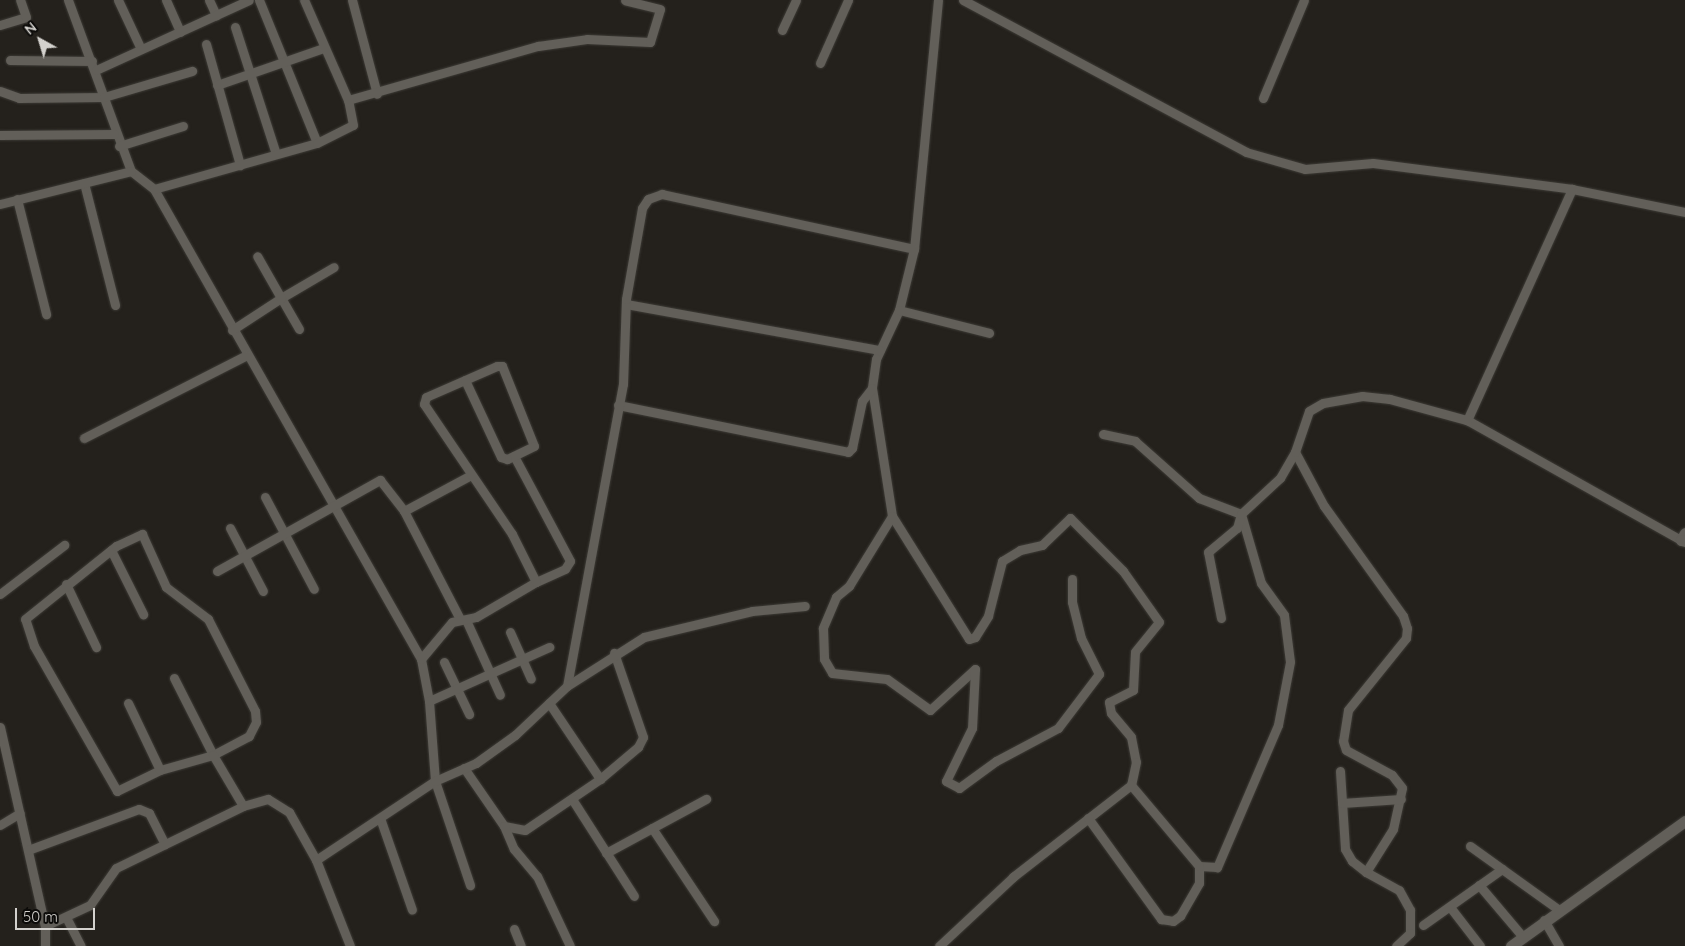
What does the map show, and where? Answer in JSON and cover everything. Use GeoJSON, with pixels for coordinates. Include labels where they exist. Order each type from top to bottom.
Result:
{"type":"FeatureCollection","features":[{"type":"Feature","properties":{"kind":"street"},"geometry":{"type":"LineString","coordinates":[[0,25],[26,17],[20,0]]}},
{"type":"Feature","properties":{"kind":"street"},"geometry":{"type":"LineString","coordinates":[[68,0],[94,65],[114,134],[131,171],[154,189],[232,330],[421,659],[429,700],[435,781],[470,885]]}},
{"type":"Feature","properties":{"kind":"street"},"geometry":{"type":"LineString","coordinates":[[118,0],[141,49]]}},
{"type":"Feature","properties":{"kind":"street"},"geometry":{"type":"LineString","coordinates":[[166,0],[180,32]]}},
{"type":"Feature","properties":{"kind":"street"},"geometry":{"type":"LineString","coordinates":[[209,0],[216,15]]}},
{"type":"Feature","properties":{"kind":"street"},"geometry":{"type":"LineString","coordinates":[[10,60],[94,65],[141,49],[249,0]]}},
{"type":"Feature","properties":{"kind":"street"},"geometry":{"type":"LineString","coordinates":[[258,0],[286,62],[317,143]]}},
{"type":"Feature","properties":{"kind":"street"},"geometry":{"type":"LineString","coordinates":[[154,189],[317,143],[353,125],[348,100],[323,48],[304,0]]}},
{"type":"Feature","properties":{"kind":"street"},"geometry":{"type":"LineString","coordinates":[[352,0],[377,94]]}},
{"type":"Feature","properties":{"kind":"street"},"geometry":{"type":"LineString","coordinates":[[348,100],[377,94],[538,46],[587,39],[650,42],[660,9],[626,0]]}},
{"type":"Feature","properties":{"kind":"street"},"geometry":{"type":"LineString","coordinates":[[782,30],[796,0]]}},
{"type":"Feature","properties":{"kind":"street"},"geometry":{"type":"LineString","coordinates":[[820,62],[848,0]]}},
{"type":"Feature","properties":{"kind":"street"},"geometry":{"type":"LineString","coordinates":[[938,0],[914,249],[899,310],[880,350],[872,388],[892,516],[969,639],[975,637],[988,616],[1002,561],[1020,550],[1042,545],[1063,522],[1070,518],[1076,521],[1123,571],[1159,622],[1135,652],[1133,690],[1109,702],[1111,713],[1131,737],[1136,762],[1130,784],[1013,877],[940,946]]}},
{"type":"Feature","properties":{"kind":"street"},"geometry":{"type":"LineString","coordinates":[[963,0],[1246,152],[1305,169],[1373,163],[1572,189],[1685,212]]}},
{"type":"Feature","properties":{"kind":"street"},"geometry":{"type":"LineString","coordinates":[[1263,98],[1304,0]]}},
{"type":"Feature","properties":{"kind":"street"},"geometry":{"type":"LineString","coordinates":[[235,27],[276,154]]}},
{"type":"Feature","properties":{"kind":"street"},"geometry":{"type":"LineString","coordinates":[[206,44],[240,165]]}},
{"type":"Feature","properties":{"kind":"street"},"geometry":{"type":"LineString","coordinates":[[217,85],[323,48]]}},
{"type":"Feature","properties":{"kind":"street"},"geometry":{"type":"LineString","coordinates":[[0,92],[19,98],[104,97],[192,71]]}},
{"type":"Feature","properties":{"kind":"street"},"geometry":{"type":"LineString","coordinates":[[120,146],[183,126]]}},
{"type":"Feature","properties":{"kind":"street"},"geometry":{"type":"LineString","coordinates":[[0,135],[114,134]]}},
{"type":"Feature","properties":{"kind":"street"},"geometry":{"type":"LineString","coordinates":[[0,204],[131,171]]}},
{"type":"Feature","properties":{"kind":"street"},"geometry":{"type":"LineString","coordinates":[[84,183],[114,305]]}},
{"type":"Feature","properties":{"kind":"street"},"geometry":{"type":"LineString","coordinates":[[1467,420],[1572,189]]}},
{"type":"Feature","properties":{"kind":"street"},"geometry":{"type":"LineString","coordinates":[[567,686],[618,405],[626,304],[642,208],[655,195],[914,249]]}},
{"type":"Feature","properties":{"kind":"street"},"geometry":{"type":"LineString","coordinates":[[16,199],[46,314]]}},
{"type":"Feature","properties":{"kind":"street"},"geometry":{"type":"LineString","coordinates":[[256,256],[299,329]]}},
{"type":"Feature","properties":{"kind":"street"},"geometry":{"type":"LineString","coordinates":[[232,330],[334,266]]}},
{"type":"Feature","properties":{"kind":"street"},"geometry":{"type":"LineString","coordinates":[[626,304],[880,350]]}},
{"type":"Feature","properties":{"kind":"street"},"geometry":{"type":"LineString","coordinates":[[899,310],[989,333]]}},
{"type":"Feature","properties":{"kind":"street"},"geometry":{"type":"LineString","coordinates":[[84,438],[247,355]]}},
{"type":"Feature","properties":{"kind":"street"},"geometry":{"type":"LineString","coordinates":[[465,380],[501,457],[514,456],[534,444],[505,369],[497,366],[465,380],[424,400],[512,534],[536,582]]}},
{"type":"Feature","properties":{"kind":"street"},"geometry":{"type":"LineString","coordinates":[[618,405],[848,452],[852,448],[862,401],[872,388]]}},
{"type":"Feature","properties":{"kind":"street"},"geometry":{"type":"LineString","coordinates":[[1221,618],[1208,552],[1237,528],[1241,514],[1268,492],[1295,452],[1309,411],[1323,403],[1362,396],[1390,399],[1467,420],[1684,538]]}},
{"type":"Feature","properties":{"kind":"street"},"geometry":{"type":"LineString","coordinates":[[1102,434],[1135,441],[1199,498],[1241,514]]}},
{"type":"Feature","properties":{"kind":"street"},"geometry":{"type":"LineString","coordinates":[[1295,452],[1324,506],[1403,616],[1407,628],[1406,638],[1351,705],[1343,741],[1346,750],[1399,781],[1401,799],[1394,829],[1366,872]]}},
{"type":"Feature","properties":{"kind":"street"},"geometry":{"type":"LineString","coordinates":[[421,659],[450,624],[463,620],[536,582],[565,570],[570,561],[514,456]]}},
{"type":"Feature","properties":{"kind":"street"},"geometry":{"type":"LineString","coordinates":[[404,511],[471,474]]}},
{"type":"Feature","properties":{"kind":"street"},"geometry":{"type":"LineString","coordinates":[[217,571],[333,504],[380,480],[404,511],[463,620],[500,695]]}},
{"type":"Feature","properties":{"kind":"street"},"geometry":{"type":"LineString","coordinates":[[265,497],[314,589]]}},
{"type":"Feature","properties":{"kind":"street"},"geometry":{"type":"LineString","coordinates":[[1199,866],[1217,867],[1248,800],[1278,725],[1290,662],[1284,615],[1262,583],[1241,514]]}},
{"type":"Feature","properties":{"kind":"street"},"geometry":{"type":"LineString","coordinates":[[892,516],[849,586],[836,598],[823,628],[824,659],[832,673],[887,679],[930,710],[975,669],[972,728],[946,781],[959,788],[996,761],[1058,728],[1099,674],[1081,638],[1072,602],[1072,579]]}},
{"type":"Feature","properties":{"kind":"street"},"geometry":{"type":"LineString","coordinates":[[230,528],[263,591]]}},
{"type":"Feature","properties":{"kind":"street"},"geometry":{"type":"LineString","coordinates":[[142,534],[166,586],[208,619],[251,702],[256,722],[243,742],[213,755],[160,770],[116,790],[34,646],[25,619],[66,584],[111,550],[142,534]]}},
{"type":"Feature","properties":{"kind":"street"},"geometry":{"type":"LineString","coordinates":[[0,594],[64,545]]}},
{"type":"Feature","properties":{"kind":"street"},"geometry":{"type":"LineString","coordinates":[[111,550],[143,614]]}},
{"type":"Feature","properties":{"kind":"street"},"geometry":{"type":"LineString","coordinates":[[66,584],[96,647]]}},
{"type":"Feature","properties":{"kind":"street"},"geometry":{"type":"LineString","coordinates":[[316,860],[435,781],[464,768],[515,735],[567,686],[614,653],[663,630],[752,611],[805,606]]}},
{"type":"Feature","properties":{"kind":"street"},"geometry":{"type":"LineString","coordinates":[[510,632],[531,678]]}},
{"type":"Feature","properties":{"kind":"street"},"geometry":{"type":"LineString","coordinates":[[429,700],[549,647]]}},
{"type":"Feature","properties":{"kind":"street"},"geometry":{"type":"LineString","coordinates":[[504,826],[525,830],[600,779],[638,747],[643,737],[614,653]]}},
{"type":"Feature","properties":{"kind":"street"},"geometry":{"type":"LineString","coordinates":[[444,662],[469,714]]}},
{"type":"Feature","properties":{"kind":"street"},"geometry":{"type":"LineString","coordinates":[[174,678],[213,755],[243,806]]}},
{"type":"Feature","properties":{"kind":"street"},"geometry":{"type":"LineString","coordinates":[[128,703],[160,770]]}},
{"type":"Feature","properties":{"kind":"street"},"geometry":{"type":"LineString","coordinates":[[549,703],[600,779]]}},
{"type":"Feature","properties":{"kind":"street"},"geometry":{"type":"LineString","coordinates":[[0,728],[45,926],[45,946]]}},
{"type":"Feature","properties":{"kind":"street"},"geometry":{"type":"LineString","coordinates":[[464,768],[504,826],[514,849],[537,876],[570,946]]}},
{"type":"Feature","properties":{"kind":"street"},"geometry":{"type":"LineString","coordinates":[[1340,771],[1346,849],[1352,861],[1366,872],[1399,890],[1410,910],[1410,934],[1396,946]]}},
{"type":"Feature","properties":{"kind":"street"},"geometry":{"type":"LineString","coordinates":[[1088,818],[1161,919],[1174,920],[1180,916],[1199,883],[1199,866],[1130,784]]}},
{"type":"Feature","properties":{"kind":"street"},"geometry":{"type":"LineString","coordinates":[[45,926],[67,918],[90,906],[116,868],[243,806],[268,799],[283,805],[316,860],[350,946]]}},
{"type":"Feature","properties":{"kind":"street"},"geometry":{"type":"LineString","coordinates":[[572,799],[634,896]]}},
{"type":"Feature","properties":{"kind":"street"},"geometry":{"type":"LineString","coordinates":[[606,853],[706,799]]}},
{"type":"Feature","properties":{"kind":"street"},"geometry":{"type":"LineString","coordinates":[[1342,803],[1401,799]]}},
{"type":"Feature","properties":{"kind":"street"},"geometry":{"type":"LineString","coordinates":[[28,850],[139,809],[149,813],[165,844]]}},
{"type":"Feature","properties":{"kind":"street"},"geometry":{"type":"LineString","coordinates":[[0,825],[20,813]]}},
{"type":"Feature","properties":{"kind":"street"},"geometry":{"type":"LineString","coordinates":[[380,818],[412,910]]}},
{"type":"Feature","properties":{"kind":"street"},"geometry":{"type":"LineString","coordinates":[[1511,946],[1544,920],[1685,821]]}},
{"type":"Feature","properties":{"kind":"street"},"geometry":{"type":"LineString","coordinates":[[652,828],[714,921]]}},
{"type":"Feature","properties":{"kind":"street"},"geometry":{"type":"LineString","coordinates":[[1470,846],[1559,910]]}},
{"type":"Feature","properties":{"kind":"street"},"geometry":{"type":"LineString","coordinates":[[1423,925],[1502,868]]}},
{"type":"Feature","properties":{"kind":"street"},"geometry":{"type":"LineString","coordinates":[[1479,885],[1523,937]]}},
{"type":"Feature","properties":{"kind":"street"},"geometry":{"type":"LineString","coordinates":[[1450,907],[1480,946]]}},
{"type":"Feature","properties":{"kind":"street"},"geometry":{"type":"LineString","coordinates":[[67,918],[81,946]]}},
{"type":"Feature","properties":{"kind":"street"},"geometry":{"type":"LineString","coordinates":[[1544,920],[1559,946]]}},
{"type":"Feature","properties":{"kind":"street"},"geometry":{"type":"LineString","coordinates":[[514,929],[520,946]]}}]}
